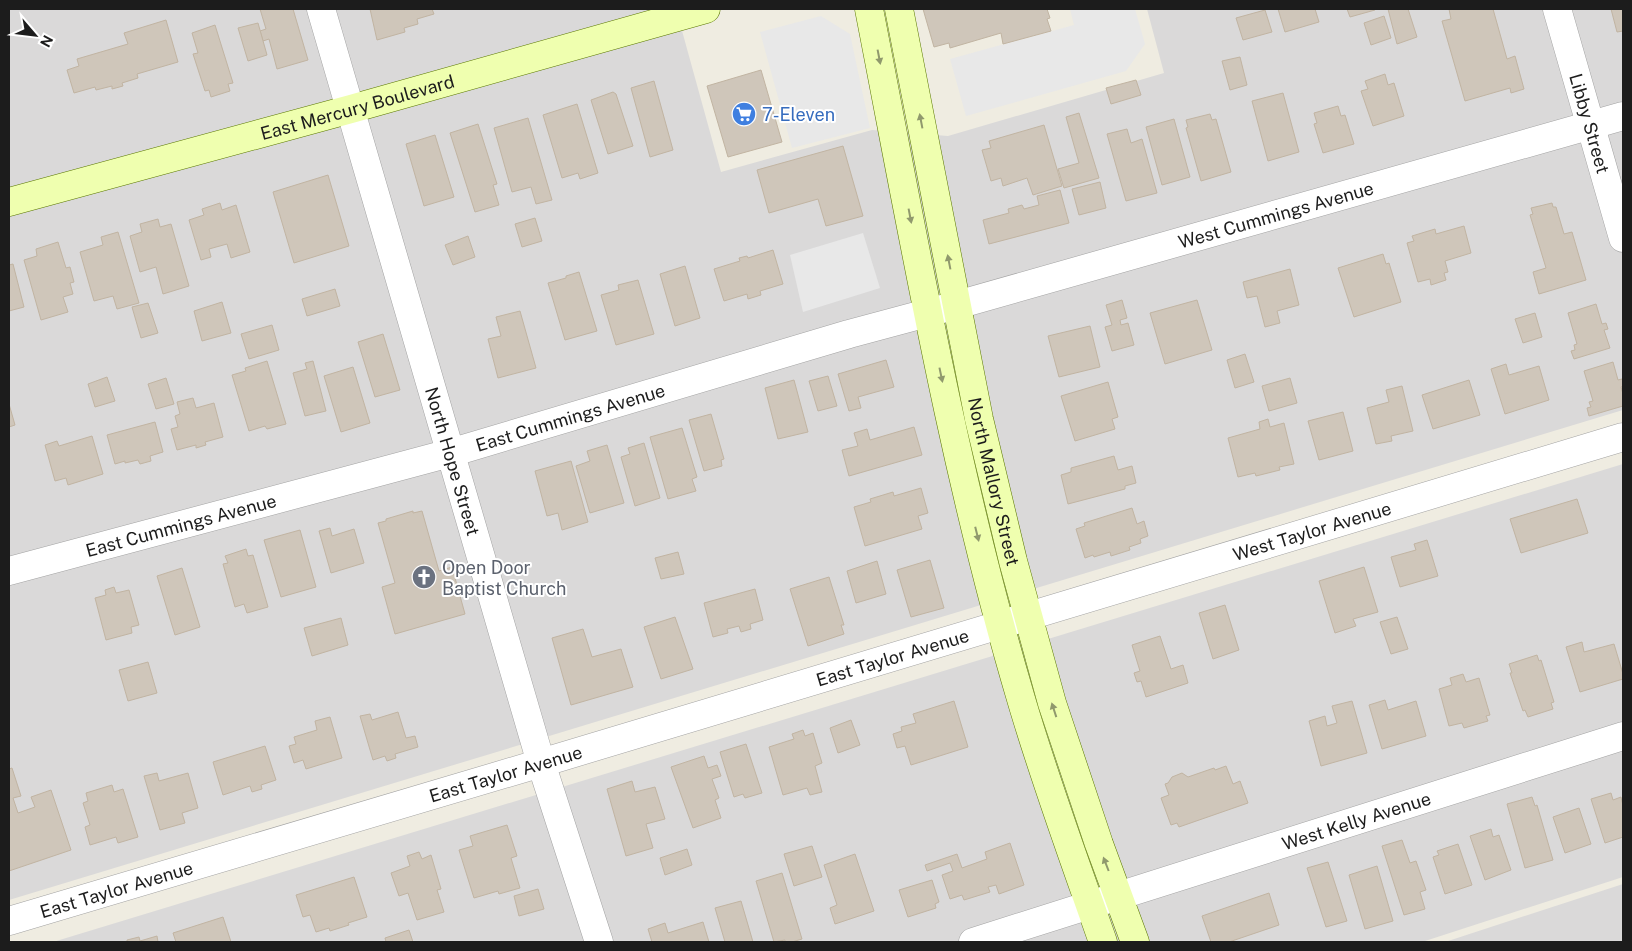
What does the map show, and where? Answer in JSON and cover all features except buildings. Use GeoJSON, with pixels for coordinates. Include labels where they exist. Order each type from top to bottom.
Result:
{"type":"FeatureCollection","features":[{"type":"Feature","properties":{"kind":"main road","name":"East Mercury Boulevard"},"geometry":{"type":"LineString","coordinates":[[9,202],[352,109],[706,9]]}},
{"type":"Feature","properties":{"kind":"main road","name":"North Mallory Street"},"geometry":{"type":"LineString","coordinates":[[869,9],[928,313],[959,460],[1000,624],[1021,700],[1065,836],[1103,942]]}},
{"type":"Feature","properties":{"kind":"main road","name":"North Mallory Street"},"geometry":{"type":"LineString","coordinates":[[899,9],[979,419],[1013,561],[1052,703],[1099,844],[1135,942]]}},
{"type":"Feature","properties":{"kind":"street","name":"North Hope Street"},"geometry":{"type":"LineString","coordinates":[[321,9],[352,109],[541,763],[598,942]]}},
{"type":"Feature","properties":{"kind":"street","name":"Libby Street"},"geometry":{"type":"LineString","coordinates":[[1558,9],[1623,238]]}},
{"type":"Feature","properties":{"kind":"street","name":"West Cummings Avenue"},"geometry":{"type":"LineString","coordinates":[[928,313],[1623,116]]}},
{"type":"Feature","properties":{"kind":"street","name":"East Cummings Avenue"},"geometry":{"type":"LineString","coordinates":[[9,571],[450,453],[849,334],[928,313]]}},
{"type":"Feature","properties":{"kind":"street","name":"West Taylor Avenue"},"geometry":{"type":"LineString","coordinates":[[1000,624],[1623,437]]}},
{"type":"Feature","properties":{"kind":"street","name":"East Taylor Avenue"},"geometry":{"type":"LineString","coordinates":[[9,921],[1000,624]]}},
{"type":"Feature","properties":{"kind":"street","name":"West Kelly Avenue"},"geometry":{"type":"LineString","coordinates":[[973,942],[1623,736]]}},
{"type":"Feature","properties":{"kind":"shaded area"},"geometry":{"type":"Polygon","coordinates":[[[9,9],[676,9],[721,172],[872,130],[948,136],[1164,73],[1147,9],[1623,9],[1623,410],[9,900],[9,9]]]}},
{"type":"Feature","properties":{"kind":"shaded area"},"geometry":{"type":"Polygon","coordinates":[[[1070,9],[1135,9],[1145,44],[1126,71],[966,116],[950,59],[1074,25],[1070,9]]]}},
{"type":"Feature","properties":{"kind":"shaded area"},"geometry":{"type":"Polygon","coordinates":[[[821,16],[850,34],[870,128],[792,148],[760,32],[821,16]]]}},
{"type":"Feature","properties":{"kind":"shaded area"},"geometry":{"type":"Polygon","coordinates":[[[863,233],[880,288],[803,312],[790,255],[863,233]]]}},
{"type":"Feature","properties":{"kind":"shaded area"},"geometry":{"type":"Polygon","coordinates":[[[1623,464],[1623,877],[1422,942],[53,942],[1623,464]]]}},
{"type":"Feature","properties":{"kind":"shaded area"},"geometry":{"type":"Polygon","coordinates":[[[1623,884],[1623,942],[1445,942],[1623,884]]]}},
{"type":"Feature","properties":{"kind":"place","name":"7-Eleven"},"geometry":{"type":"Point","coordinates":[744,114]}},
{"type":"Feature","properties":{"kind":"place","name":"Open Door Baptist Church"},"geometry":{"type":"Point","coordinates":[424,577]}}]}
